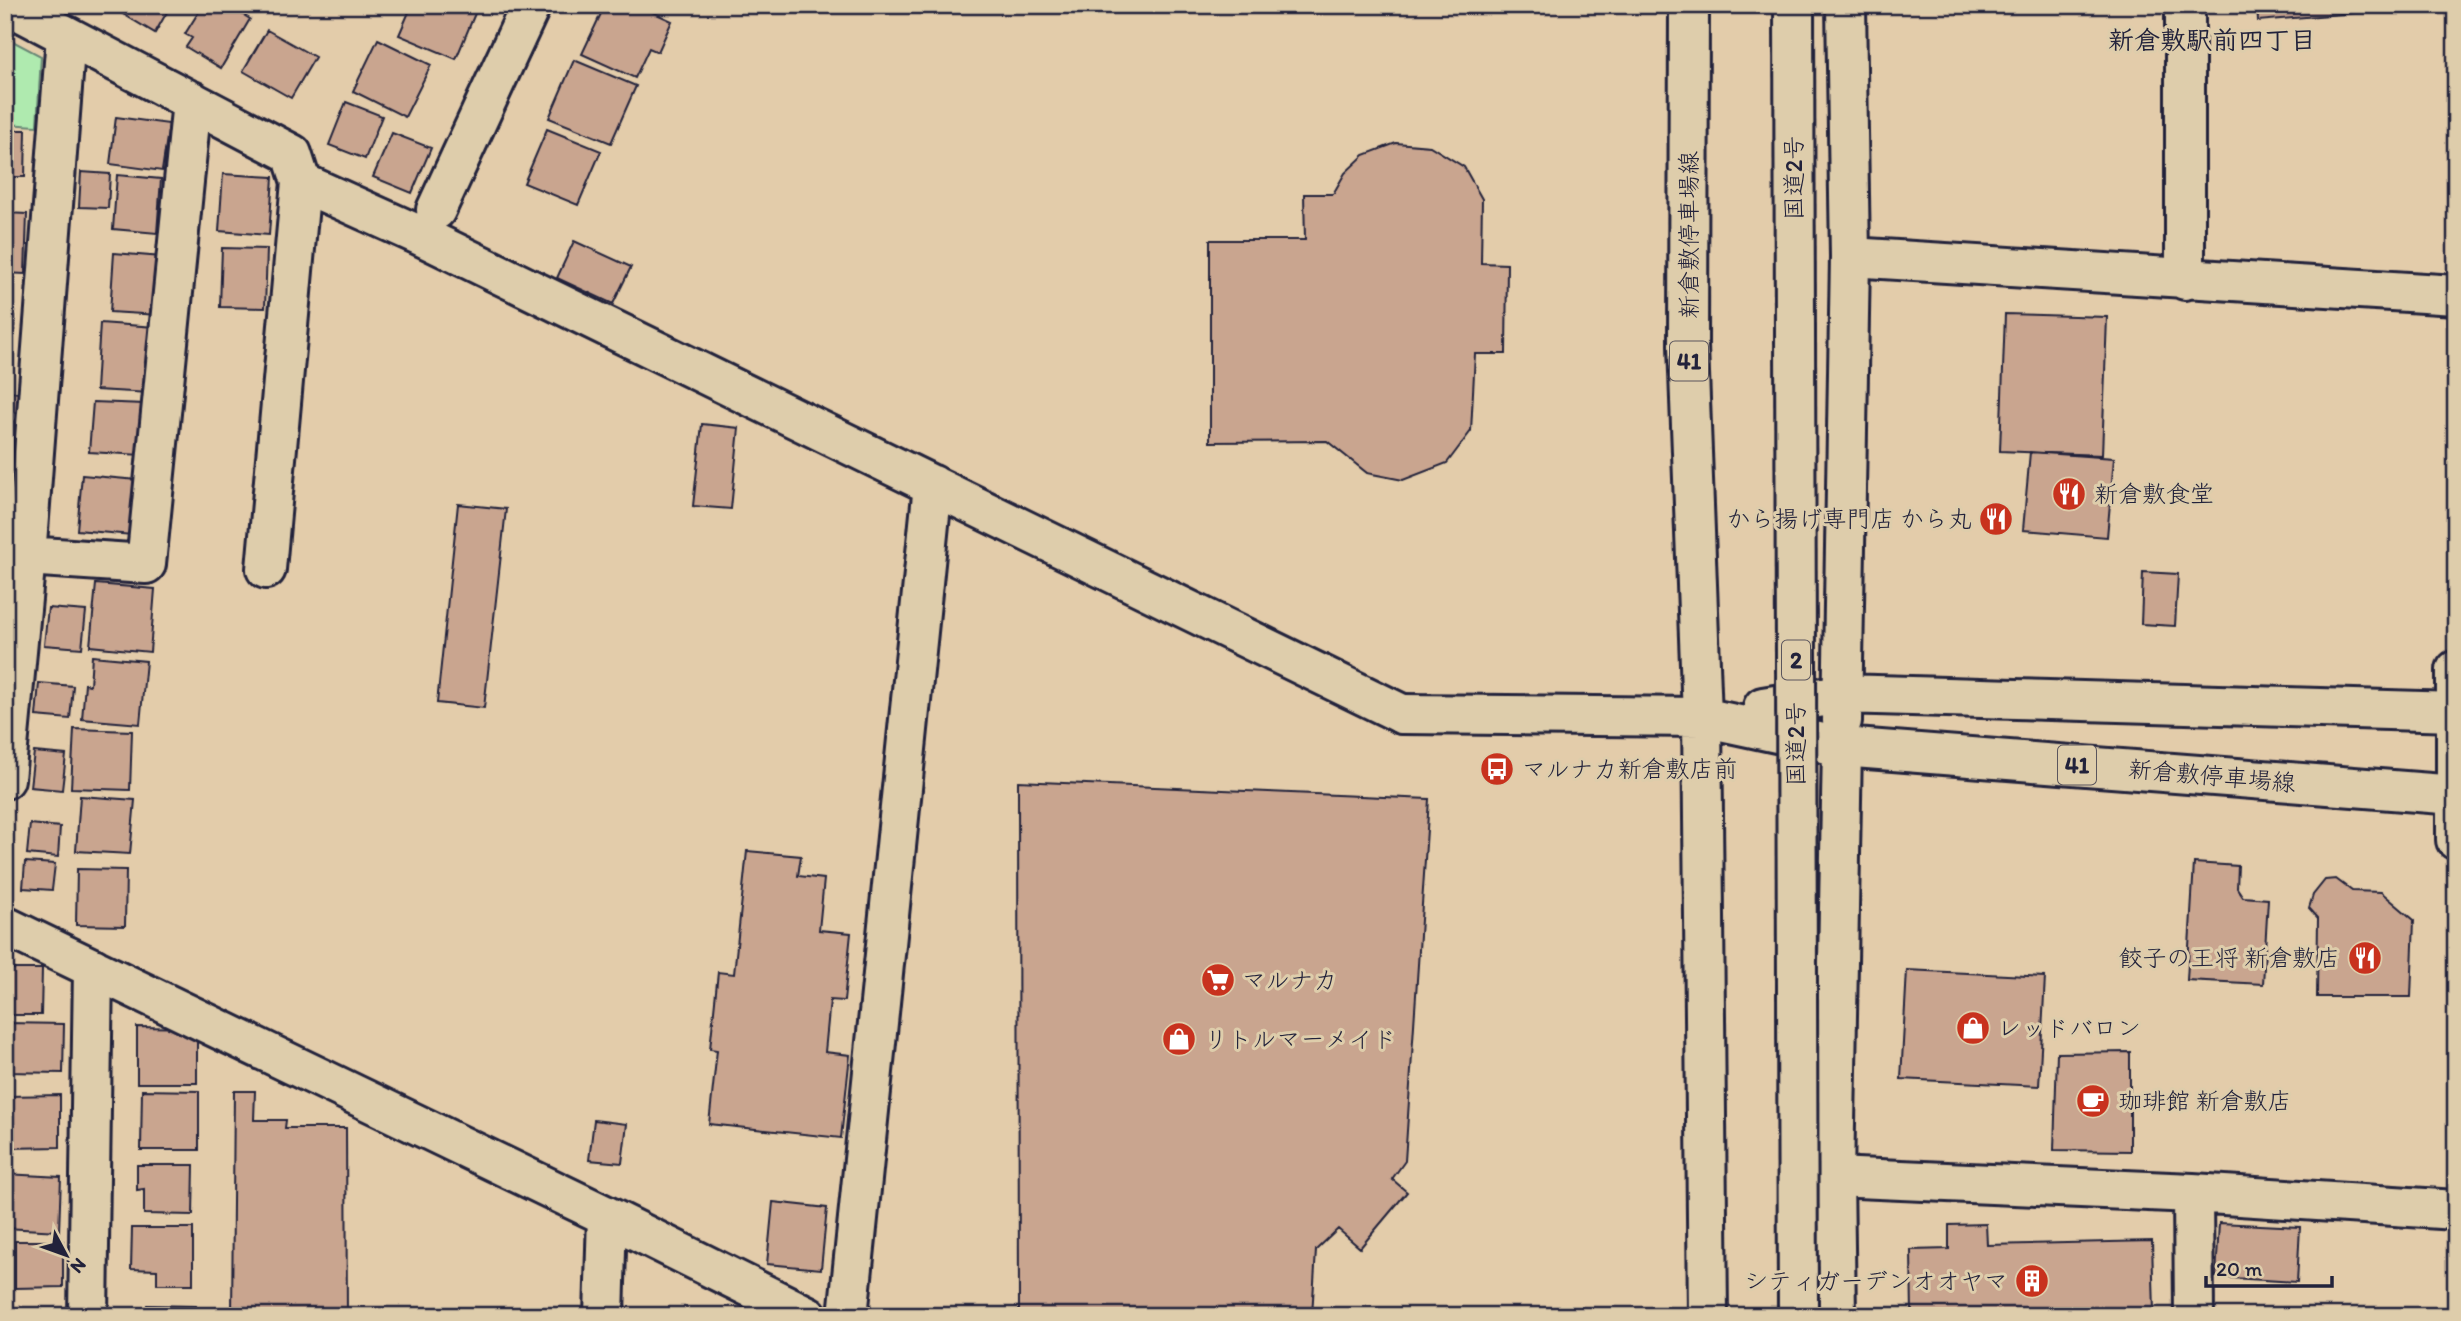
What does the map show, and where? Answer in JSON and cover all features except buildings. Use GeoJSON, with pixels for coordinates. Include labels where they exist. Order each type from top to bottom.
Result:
{"type":"FeatureCollection","features":[{"type":"Feature","properties":{"kind":"main road"},"geometry":{"type":"LineString","coordinates":[[8,5],[292,154],[301,182],[266,569]]}},
{"type":"Feature","properties":{"kind":"main road"},"geometry":{"type":"LineString","coordinates":[[436,210],[531,5]]}},
{"type":"Feature","properties":{"kind":"main road","name":"新倉敷停車場線"},"geometry":{"type":"LineString","coordinates":[[1689,5],[1688,346],[1702,717],[1842,747],[2455,795]]}},
{"type":"Feature","properties":{"kind":"main road","name":"国道2号"},"geometry":{"type":"LineString","coordinates":[[1794,5],[1798,1316]]}},
{"type":"Feature","properties":{"kind":"main road"},"geometry":{"type":"LineString","coordinates":[[1836,1316],[1834,1177],[1850,257],[1846,5]]}},
{"type":"Feature","properties":{"kind":"main road"},"geometry":{"type":"LineString","coordinates":[[2185,5],[2185,280]]}},
{"type":"Feature","properties":{"kind":"main road"},"geometry":{"type":"LineString","coordinates":[[5,779],[26,556],[66,36]]}},
{"type":"Feature","properties":{"kind":"main road"},"geometry":{"type":"LineString","coordinates":[[26,556],[146,564],[192,101]]}},
{"type":"Feature","properties":{"kind":"main road"},"geometry":{"type":"LineString","coordinates":[[301,182],[419,235],[1402,714],[1702,717],[1842,694],[2455,712]]}},
{"type":"Feature","properties":{"kind":"main road"},"geometry":{"type":"LineString","coordinates":[[1850,257],[2456,295]]}},
{"type":"Feature","properties":{"kind":"main road"},"geometry":{"type":"LineString","coordinates":[[848,1316],[933,485]]}},
{"type":"Feature","properties":{"kind":"main road"},"geometry":{"type":"LineString","coordinates":[[2456,670],[2456,840]]}},
{"type":"Feature","properties":{"kind":"main road"},"geometry":{"type":"LineString","coordinates":[[1702,717],[1708,1316]]}},
{"type":"Feature","properties":{"kind":"main road"},"geometry":{"type":"LineString","coordinates":[[5,926],[607,1216],[808,1316]]}},
{"type":"Feature","properties":{"kind":"main road"},"geometry":{"type":"LineString","coordinates":[[88,1316],[93,968]]}},
{"type":"Feature","properties":{"kind":"main road"},"geometry":{"type":"LineString","coordinates":[[1834,1177],[2193,1193],[2456,1210]]}},
{"type":"Feature","properties":{"kind":"main road"},"geometry":{"type":"LineString","coordinates":[[2193,1193],[2193,1316]]}},
{"type":"Feature","properties":{"kind":"main road"},"geometry":{"type":"LineString","coordinates":[[604,1316],[607,1216]]}},
{"type":"Feature","properties":{"kind":"green space"},"geometry":{"type":"Polygon","coordinates":[[[5,37],[41,56],[37,126],[5,124],[5,37]]]}},
{"type":"Feature","properties":{"kind":"place","name":"新倉敷食堂"},"geometry":{"type":"Point","coordinates":[2069,494]}},
{"type":"Feature","properties":{"kind":"place","name":"から揚げ専門店 から丸"},"geometry":{"type":"Point","coordinates":[1996,519]}},
{"type":"Feature","properties":{"kind":"place","name":"マルナカ新倉敷店前"},"geometry":{"type":"Point","coordinates":[1497,769]}},
{"type":"Feature","properties":{"kind":"place","name":"餃子の王将 新倉敷店"},"geometry":{"type":"Point","coordinates":[2365,958]}},
{"type":"Feature","properties":{"kind":"place","name":"マルナカ"},"geometry":{"type":"Point","coordinates":[1218,980]}},
{"type":"Feature","properties":{"kind":"place","name":"レッドバロン"},"geometry":{"type":"Point","coordinates":[1973,1028]}},
{"type":"Feature","properties":{"kind":"place","name":"リトルマーメイド"},"geometry":{"type":"Point","coordinates":[1179,1039]}},
{"type":"Feature","properties":{"kind":"place","name":"珈琲館 新倉敷店"},"geometry":{"type":"Point","coordinates":[2093,1101]}},
{"type":"Feature","properties":{"kind":"place","name":"シティガーデンオオヤマ"},"geometry":{"type":"Point","coordinates":[2032,1281]}},
{"type":"Feature","properties":{"kind":"district","name":"新倉敷駅前四丁目"},"geometry":{"type":"Point","coordinates":[2212,40]}}]}
